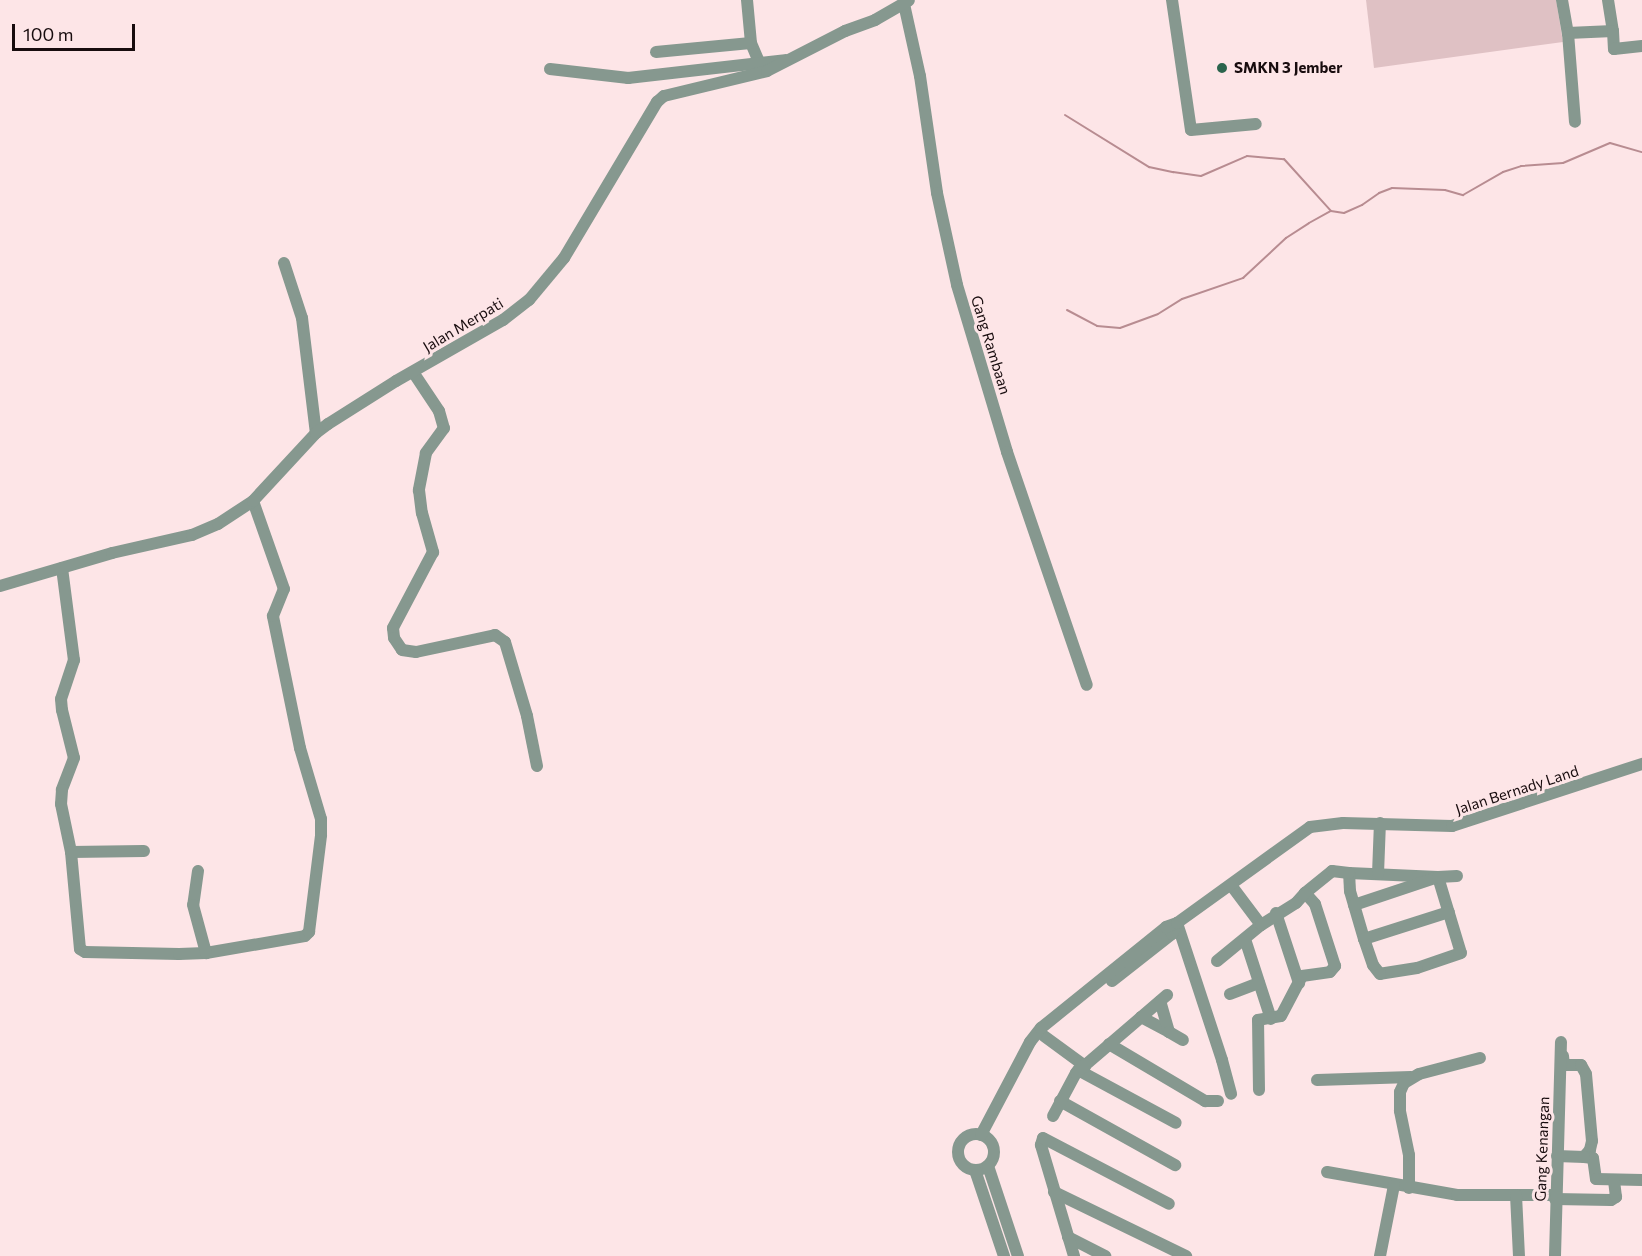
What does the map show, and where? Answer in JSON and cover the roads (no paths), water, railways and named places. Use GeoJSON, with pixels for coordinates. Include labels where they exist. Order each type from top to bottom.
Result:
{"type":"FeatureCollection","features":[{"type":"Feature","properties":{"kind":"street"},"geometry":{"type":"LineString","coordinates":[[747,0],[751,42],[759,62]]}},
{"type":"Feature","properties":{"kind":"street"},"geometry":{"type":"LineString","coordinates":[[1172,0],[1191,130],[1256,124]]}},
{"type":"Feature","properties":{"kind":"street"},"geometry":{"type":"LineString","coordinates":[[1562,0],[1568,33],[1575,122]]}},
{"type":"Feature","properties":{"kind":"street"},"geometry":{"type":"LineString","coordinates":[[1608,0],[1614,49],[1642,47]]}},
{"type":"Feature","properties":{"kind":"street","name":"Jalan Merpati"},"geometry":{"type":"LineString","coordinates":[[0,586],[112,553],[192,535],[218,524],[253,501],[316,433],[413,372],[503,321],[540,288],[595,210],[649,115],[664,96],[757,74],[907,2]]}},
{"type":"Feature","properties":{"kind":"street","name":"Gang Rambaan"},"geometry":{"type":"LineString","coordinates":[[907,2],[937,193],[957,285],[1007,452],[1087,685]]}},
{"type":"Feature","properties":{"kind":"street"},"geometry":{"type":"LineString","coordinates":[[1568,33],[1613,31]]}},
{"type":"Feature","properties":{"kind":"street"},"geometry":{"type":"LineString","coordinates":[[656,52],[751,42]]}},
{"type":"Feature","properties":{"kind":"street"},"geometry":{"type":"LineString","coordinates":[[550,69],[628,78],[789,60]]}},
{"type":"Feature","properties":{"kind":"street"},"geometry":{"type":"LineString","coordinates":[[284,263],[302,318],[316,433]]}},
{"type":"Feature","properties":{"kind":"street"},"geometry":{"type":"LineString","coordinates":[[413,372],[439,411],[444,428],[426,453],[419,490],[422,513],[433,552],[393,628],[394,638],[402,650],[416,652],[495,634],[505,642],[527,716],[537,766]]}},
{"type":"Feature","properties":{"kind":"street"},"geometry":{"type":"LineString","coordinates":[[62,568],[74,660],[61,699],[74,758],[62,790],[62,804],[71,852],[78,943],[82,951],[206,953],[307,935],[321,835],[321,819],[300,748],[273,616],[284,589],[253,501]]}},
{"type":"Feature","properties":{"kind":"street","name":"Jalan Bernady Land"},"geometry":{"type":"LineString","coordinates":[[984,1137],[1036,1033],[1166,927],[1177,923],[1311,827],[1321,824],[1380,823],[1432,826],[1461,824],[1642,764]]}},
{"type":"Feature","properties":{"kind":"street"},"geometry":{"type":"LineString","coordinates":[[1378,874],[1380,823]]}},
{"type":"Feature","properties":{"kind":"street"},"geometry":{"type":"LineString","coordinates":[[71,852],[144,850]]}},
{"type":"Feature","properties":{"kind":"street"},"geometry":{"type":"LineString","coordinates":[[198,871],[192,905],[206,953]]}},
{"type":"Feature","properties":{"kind":"street"},"geometry":{"type":"LineString","coordinates":[[1217,961],[1276,913],[1296,903],[1332,871],[1457,876]]}},
{"type":"Feature","properties":{"kind":"street"},"geometry":{"type":"LineString","coordinates":[[1350,873],[1350,891],[1364,939],[1373,965],[1383,975],[1453,958],[1461,953],[1438,877]]}},
{"type":"Feature","properties":{"kind":"street"},"geometry":{"type":"LineString","coordinates":[[1354,904],[1438,877]]}},
{"type":"Feature","properties":{"kind":"street"},"geometry":{"type":"LineString","coordinates":[[1231,885],[1261,925]]}},
{"type":"Feature","properties":{"kind":"street"},"geometry":{"type":"LineString","coordinates":[[1259,1090],[1258,1020],[1281,1016],[1302,976],[1330,972],[1335,966],[1315,904],[1305,893]]}},
{"type":"Feature","properties":{"kind":"street"},"geometry":{"type":"LineString","coordinates":[[1364,939],[1449,912]]}},
{"type":"Feature","properties":{"kind":"street"},"geometry":{"type":"LineString","coordinates":[[1276,913],[1299,983]]}},
{"type":"Feature","properties":{"kind":"street"},"geometry":{"type":"LineString","coordinates":[[1177,923],[1231,1094]]}},
{"type":"Feature","properties":{"kind":"street","name":"Jalan Bernady Land"},"geometry":{"type":"LineString","coordinates":[[984,1137],[1044,1036],[1172,934],[1177,923]]}},
{"type":"Feature","properties":{"kind":"street"},"geometry":{"type":"LineString","coordinates":[[1245,939],[1271,1019]]}},
{"type":"Feature","properties":{"kind":"street"},"geometry":{"type":"LineString","coordinates":[[1230,994],[1259,983]]}},
{"type":"Feature","properties":{"kind":"street"},"geometry":{"type":"LineString","coordinates":[[1053,1116],[1081,1068],[1163,998],[1169,1032]]}},
{"type":"Feature","properties":{"kind":"street"},"geometry":{"type":"LineString","coordinates":[[1141,1017],[1183,1040]]}},
{"type":"Feature","properties":{"kind":"street"},"geometry":{"type":"LineString","coordinates":[[1044,1036],[1081,1068],[1176,1123]]}},
{"type":"Feature","properties":{"kind":"street","name":"Gang Kenangan"},"geometry":{"type":"LineString","coordinates":[[1555,1256],[1561,1042],[1564,1065],[1581,1065],[1586,1074],[1592,1141],[1590,1150],[1584,1157]]}},
{"type":"Feature","properties":{"kind":"street"},"geometry":{"type":"LineString","coordinates":[[1109,1044],[1205,1101],[1218,1101]]}},
{"type":"Feature","properties":{"kind":"street"},"geometry":{"type":"LineString","coordinates":[[1317,1080],[1411,1077],[1480,1058]]}},
{"type":"Feature","properties":{"kind":"street"},"geometry":{"type":"LineString","coordinates":[[1409,1188],[1409,1155],[1400,1111],[1400,1092],[1404,1083],[1411,1077]]}},
{"type":"Feature","properties":{"kind":"street"},"geometry":{"type":"LineString","coordinates":[[1060,1101],[1175,1165]]}},
{"type":"Feature","properties":{"kind":"street","name":"Jalan Bernady Land"},"geometry":{"type":"LineString","coordinates":[[1004,1256],[975,1170],[963,1164],[958,1151],[964,1138],[984,1137],[993,1144],[994,1154],[988,1166],[1018,1256]]}},
{"type":"Feature","properties":{"kind":"street"},"geometry":{"type":"LineString","coordinates":[[1074,1256],[1041,1145],[1043,1138],[1169,1204]]}},
{"type":"Feature","properties":{"kind":"street"},"geometry":{"type":"LineString","coordinates":[[1557,1156],[1593,1158],[1596,1179],[1642,1180]]}},
{"type":"Feature","properties":{"kind":"street"},"geometry":{"type":"LineString","coordinates":[[975,1170],[988,1166]]}},
{"type":"Feature","properties":{"kind":"street"},"geometry":{"type":"LineString","coordinates":[[1327,1172],[1457,1195],[1516,1195],[1611,1200],[1616,1197],[1614,1180]]}},
{"type":"Feature","properties":{"kind":"street"},"geometry":{"type":"LineString","coordinates":[[1380,1256],[1394,1185]]}},
{"type":"Feature","properties":{"kind":"street"},"geometry":{"type":"LineString","coordinates":[[1054,1192],[1186,1256]]}},
{"type":"Feature","properties":{"kind":"street"},"geometry":{"type":"LineString","coordinates":[[1516,1195],[1519,1256]]}},
{"type":"Feature","properties":{"kind":"street"},"geometry":{"type":"LineString","coordinates":[[1068,1237],[1103,1255]]}},
{"type":"Feature","properties":{"kind":"waterway"},"geometry":{"type":"LineString","coordinates":[[1065,115],[1149,167],[1173,172],[1201,176],[1247,156],[1284,159],[1331,211]]}},
{"type":"Feature","properties":{"kind":"waterway"},"geometry":{"type":"LineString","coordinates":[[1067,310],[1097,326],[1120,328],[1158,314],[1182,299],[1243,278],[1286,238],[1331,211],[1344,213],[1392,188],[1445,190],[1463,195],[1503,172],[1521,166],[1563,163],[1610,143],[1642,152]]}},
{"type":"Feature","properties":{"kind":"place","name":"SMKN 3 Jember"},"geometry":{"type":"Point","coordinates":[1222,68]}}]}
